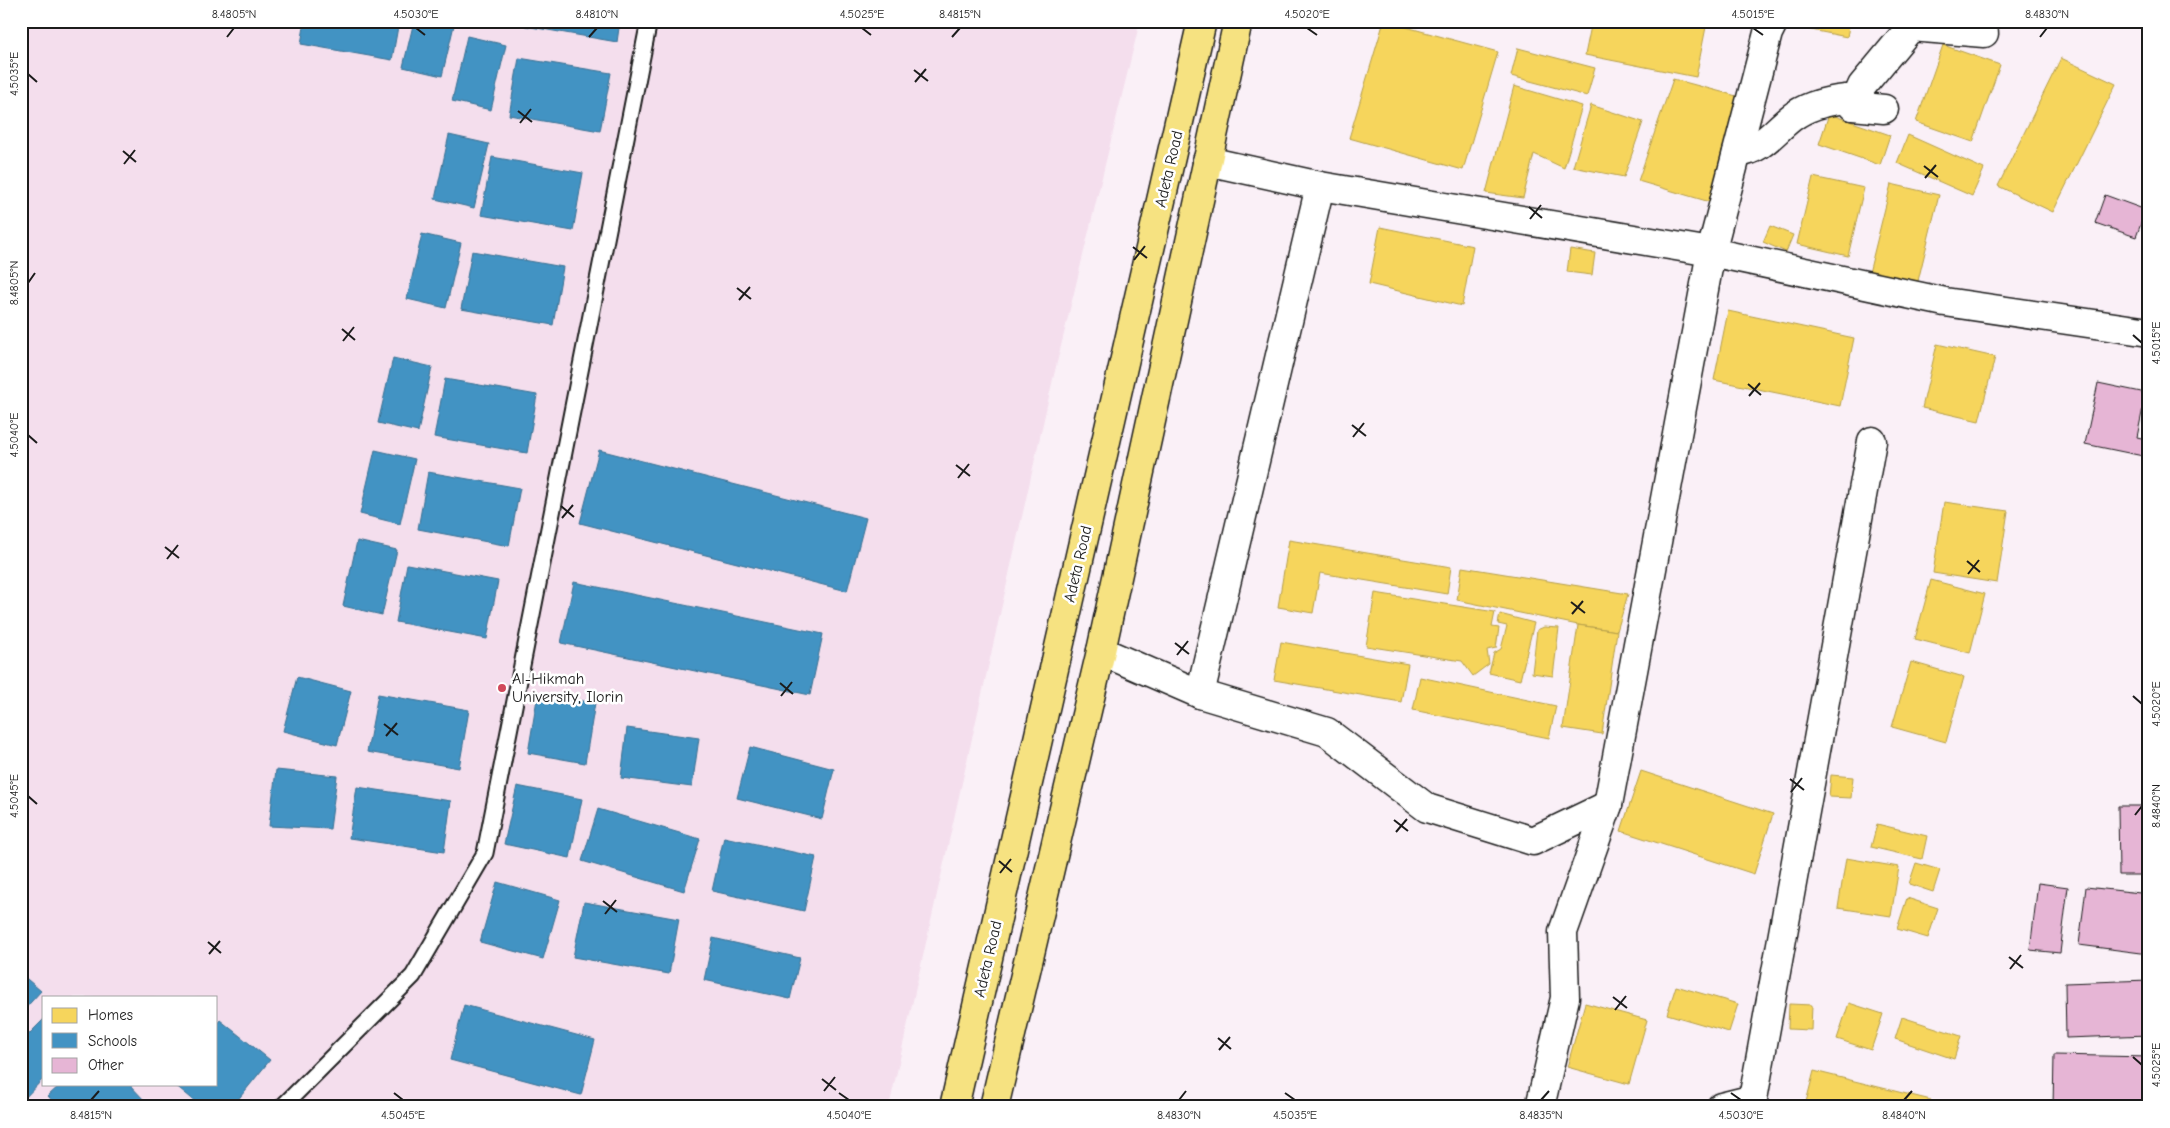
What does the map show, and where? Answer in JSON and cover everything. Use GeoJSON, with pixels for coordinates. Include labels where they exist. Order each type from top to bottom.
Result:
{"type":"FeatureCollection","features":[{"type":"Feature","properties":{"kind":"main road","name":"Adeta Road"},"geometry":{"type":"LineString","coordinates":[[954,1107],[1202,21]]}},
{"type":"Feature","properties":{"kind":"main road"},"geometry":{"type":"LineString","coordinates":[[994,1107],[1101,651],[1238,21]]}},
{"type":"Feature","properties":{"kind":"street"},"geometry":{"type":"LineString","coordinates":[[1540,1107],[1565,998],[1563,932],[1608,805],[1711,252],[1768,33],[1774,21]]}},
{"type":"Feature","properties":{"kind":"street"},"geometry":{"type":"LineString","coordinates":[[1854,106],[1862,86],[1911,27],[1984,33],[1977,21]]}},
{"type":"Feature","properties":{"kind":"street"},"geometry":{"type":"LineString","coordinates":[[1737,153],[1750,152],[1793,116],[1826,102],[1846,99],[1854,106],[1884,109]]}},
{"type":"Feature","properties":{"kind":"street"},"geometry":{"type":"LineString","coordinates":[[1207,161],[1320,186],[1711,252],[1944,302],[2149,332]]}},
{"type":"Feature","properties":{"kind":"street"},"geometry":{"type":"LineString","coordinates":[[1200,694],[1320,186]]}},
{"type":"Feature","properties":{"kind":"street"},"geometry":{"type":"LineString","coordinates":[[1721,1107],[1753,1099],[1872,441]]}},
{"type":"Feature","properties":{"kind":"street"},"geometry":{"type":"LineString","coordinates":[[1101,651],[1200,694],[1327,732],[1427,808],[1533,841],[1608,805]]}},
{"type":"Feature","properties":{"kind":"lane"},"geometry":{"type":"LineString","coordinates":[[282,1107],[413,976],[485,853],[649,21]]}},
{"type":"Feature","properties":{"kind":"shaded area","name":"Al-Hikmah University, Ilorin"},"geometry":{"type":"Polygon","coordinates":[[[21,21],[1140,21],[1053,379],[889,1107],[21,1107],[21,21]]]}},
{"type":"Feature","properties":{"kind":"building: Homes"},"geometry":{"type":"Polygon","coordinates":[[[1384,21],[1498,52],[1463,170],[1349,138],[1384,21]]]}},
{"type":"Feature","properties":{"kind":"building: Homes"},"geometry":{"type":"Polygon","coordinates":[[[1592,21],[1707,22],[1696,77],[1585,55],[1592,21]]]}},
{"type":"Feature","properties":{"kind":"building: Homes"},"geometry":{"type":"Polygon","coordinates":[[[1792,21],[1850,21],[1847,37],[1791,26],[1792,21]]]}},
{"type":"Feature","properties":{"kind":"building: Homes"},"geometry":{"type":"Polygon","coordinates":[[[1943,45],[2000,65],[1973,142],[1916,122],[1943,45]]]}},
{"type":"Feature","properties":{"kind":"building: Homes"},"geometry":{"type":"Polygon","coordinates":[[[1518,48],[1595,68],[1587,96],[1511,76],[1518,48]]]}},
{"type":"Feature","properties":{"kind":"building: Homes"},"geometry":{"type":"Polygon","coordinates":[[[2061,58],[2116,84],[2053,212],[1998,186],[2061,58]]]}},
{"type":"Feature","properties":{"kind":"building: Homes"},"geometry":{"type":"Polygon","coordinates":[[[1673,79],[1744,98],[1710,202],[1638,181],[1673,79]]]}},
{"type":"Feature","properties":{"kind":"building: Homes"},"geometry":{"type":"Polygon","coordinates":[[[1514,86],[1582,106],[1564,168],[1534,154],[1523,198],[1486,193],[1514,86]]]}},
{"type":"Feature","properties":{"kind":"building: Homes"},"geometry":{"type":"Polygon","coordinates":[[[1591,105],[1643,122],[1624,177],[1573,167],[1591,105]]]}},
{"type":"Feature","properties":{"kind":"building: Homes"},"geometry":{"type":"Polygon","coordinates":[[[1829,114],[1890,135],[1880,165],[1819,144],[1829,114]]]}},
{"type":"Feature","properties":{"kind":"building: Homes"},"geometry":{"type":"Polygon","coordinates":[[[1908,135],[1984,169],[1972,196],[1897,163],[1908,135]]]}},
{"type":"Feature","properties":{"kind":"building: Homes"},"geometry":{"type":"Polygon","coordinates":[[[1813,177],[1864,188],[1848,256],[1797,244],[1813,177]]]}},
{"type":"Feature","properties":{"kind":"building: Homes"},"geometry":{"type":"Polygon","coordinates":[[[1891,184],[1939,195],[1917,285],[1869,273],[1891,184]]]}},
{"type":"Feature","properties":{"kind":"building: Homes"},"geometry":{"type":"Polygon","coordinates":[[[1770,226],[1793,235],[1786,252],[1763,242],[1770,226]]]}},
{"type":"Feature","properties":{"kind":"building: Homes"},"geometry":{"type":"Polygon","coordinates":[[[1380,227],[1473,246],[1462,306],[1369,284],[1380,227]]]}},
{"type":"Feature","properties":{"kind":"building: Homes"},"geometry":{"type":"Polygon","coordinates":[[[1570,249],[1595,253],[1592,275],[1567,272],[1570,249]]]}},
{"type":"Feature","properties":{"kind":"building: Homes"},"geometry":{"type":"Polygon","coordinates":[[[1728,311],[1854,338],[1840,406],[1714,380],[1728,311]]]}},
{"type":"Feature","properties":{"kind":"building: Homes"},"geometry":{"type":"Polygon","coordinates":[[[1937,344],[1995,357],[1979,421],[1922,408],[1937,344]]]}},
{"type":"Feature","properties":{"kind":"building: Homes"},"geometry":{"type":"Polygon","coordinates":[[[1944,502],[2008,511],[1997,583],[1933,573],[1944,502]]]}},
{"type":"Feature","properties":{"kind":"building: Homes"},"geometry":{"type":"Polygon","coordinates":[[[1289,540],[1451,567],[1447,594],[1320,573],[1313,613],[1278,607],[1289,540]]]}},
{"type":"Feature","properties":{"kind":"building: Homes"},"geometry":{"type":"Polygon","coordinates":[[[1462,567],[1628,594],[1617,631],[1578,625],[1457,600],[1462,567]]]}},
{"type":"Feature","properties":{"kind":"building: Homes"},"geometry":{"type":"Polygon","coordinates":[[[1931,580],[1985,594],[1970,653],[1915,639],[1931,580]]]}},
{"type":"Feature","properties":{"kind":"building: Homes"},"geometry":{"type":"Polygon","coordinates":[[[1375,593],[1495,612],[1492,627],[1499,628],[1496,648],[1487,650],[1489,664],[1473,676],[1462,661],[1366,646],[1375,593]]]}},
{"type":"Feature","properties":{"kind":"building: Homes"},"geometry":{"type":"Polygon","coordinates":[[[1500,614],[1534,623],[1520,680],[1489,673],[1494,653],[1501,649],[1507,626],[1498,624],[1500,614]]]}},
{"type":"Feature","properties":{"kind":"building: Homes"},"geometry":{"type":"Polygon","coordinates":[[[1578,625],[1617,631],[1602,734],[1563,728],[1578,625]]]}},
{"type":"Feature","properties":{"kind":"building: Homes"},"geometry":{"type":"Polygon","coordinates":[[[1544,627],[1559,628],[1553,676],[1532,673],[1537,630],[1544,627]]]}},
{"type":"Feature","properties":{"kind":"building: Homes"},"geometry":{"type":"Polygon","coordinates":[[[1281,642],[1408,664],[1401,702],[1274,680],[1281,642]]]}},
{"type":"Feature","properties":{"kind":"building: Homes"},"geometry":{"type":"Polygon","coordinates":[[[1911,662],[1964,677],[1946,742],[1892,727],[1911,662]]]}},
{"type":"Feature","properties":{"kind":"building: Homes"},"geometry":{"type":"Polygon","coordinates":[[[1420,677],[1556,706],[1549,738],[1413,710],[1420,677]]]}},
{"type":"Feature","properties":{"kind":"building: Homes"},"geometry":{"type":"Polygon","coordinates":[[[1641,771],[1773,814],[1754,874],[1621,831],[1641,771]]]}},
{"type":"Feature","properties":{"kind":"building: Homes"},"geometry":{"type":"Polygon","coordinates":[[[1831,775],[1853,777],[1851,798],[1829,797],[1831,775]]]}},
{"type":"Feature","properties":{"kind":"building: Homes"},"geometry":{"type":"Polygon","coordinates":[[[1877,824],[1927,836],[1922,859],[1871,847],[1877,824]]]}},
{"type":"Feature","properties":{"kind":"building: Homes"},"geometry":{"type":"Polygon","coordinates":[[[1846,858],[1899,867],[1891,916],[1838,908],[1846,858]]]}},
{"type":"Feature","properties":{"kind":"building: Homes"},"geometry":{"type":"Polygon","coordinates":[[[1916,863],[1940,870],[1933,892],[1909,884],[1916,863]]]}},
{"type":"Feature","properties":{"kind":"building: Homes"},"geometry":{"type":"Polygon","coordinates":[[[1907,898],[1938,908],[1928,938],[1897,929],[1907,898]]]}},
{"type":"Feature","properties":{"kind":"building: Homes"},"geometry":{"type":"Polygon","coordinates":[[[1676,986],[1738,1004],[1729,1032],[1667,1014],[1676,986]]]}},
{"type":"Feature","properties":{"kind":"building: Homes"},"geometry":{"type":"Polygon","coordinates":[[[1585,1003],[1647,1020],[1629,1084],[1567,1067],[1585,1003]]]}},
{"type":"Feature","properties":{"kind":"building: Homes"},"geometry":{"type":"Polygon","coordinates":[[[1849,1003],[1883,1014],[1871,1050],[1837,1039],[1849,1003]]]}},
{"type":"Feature","properties":{"kind":"building: Homes"},"geometry":{"type":"Polygon","coordinates":[[[1789,1004],[1812,1005],[1811,1030],[1788,1029],[1789,1004]]]}},
{"type":"Feature","properties":{"kind":"building: Homes"},"geometry":{"type":"Polygon","coordinates":[[[1902,1017],[1961,1036],[1954,1059],[1895,1039],[1902,1017]]]}},
{"type":"Feature","properties":{"kind":"building: Homes"},"geometry":{"type":"Polygon","coordinates":[[[1814,1071],[1931,1100],[1929,1107],[1805,1106],[1814,1071]]]}},
{"type":"Feature","properties":{"kind":"building: Schools"},"geometry":{"type":"Polygon","coordinates":[[[305,21],[399,21],[392,60],[301,44],[305,21]]]}},
{"type":"Feature","properties":{"kind":"building: Schools"},"geometry":{"type":"Polygon","coordinates":[[[414,21],[455,21],[442,76],[403,67],[414,21]]]}},
{"type":"Feature","properties":{"kind":"building: Schools"},"geometry":{"type":"Polygon","coordinates":[[[492,21],[511,21],[510,25],[492,21]]]}},
{"type":"Feature","properties":{"kind":"building: Schools"},"geometry":{"type":"Polygon","coordinates":[[[526,21],[620,21],[617,42],[525,26],[526,21]]]}},
{"type":"Feature","properties":{"kind":"building: Schools"},"geometry":{"type":"Polygon","coordinates":[[[467,36],[506,45],[491,110],[452,101],[467,36]]]}},
{"type":"Feature","properties":{"kind":"building: Schools"},"geometry":{"type":"Polygon","coordinates":[[[519,58],[611,73],[600,131],[509,115],[519,58]]]}},
{"type":"Feature","properties":{"kind":"building: Schools"},"geometry":{"type":"Polygon","coordinates":[[[449,135],[489,144],[474,208],[435,199],[449,135]]]}},
{"type":"Feature","properties":{"kind":"building: Schools"},"geometry":{"type":"Polygon","coordinates":[[[492,157],[583,173],[573,231],[481,215],[492,157]]]}},
{"type":"Feature","properties":{"kind":"building: Schools"},"geometry":{"type":"Polygon","coordinates":[[[422,234],[461,243],[446,308],[407,299],[422,234]]]}},
{"type":"Feature","properties":{"kind":"building: Schools"},"geometry":{"type":"Polygon","coordinates":[[[472,251],[563,267],[553,325],[461,309],[472,251]]]}},
{"type":"Feature","properties":{"kind":"building: Schools"},"geometry":{"type":"Polygon","coordinates":[[[393,358],[432,367],[418,432],[378,423],[393,358]]]}},
{"type":"Feature","properties":{"kind":"building: Schools"},"geometry":{"type":"Polygon","coordinates":[[[445,379],[537,395],[527,453],[434,437],[445,379]]]}},
{"type":"Feature","properties":{"kind":"building: Schools"},"geometry":{"type":"Polygon","coordinates":[[[375,450],[415,459],[400,524],[360,514],[375,450]]]}},
{"type":"Feature","properties":{"kind":"building: Schools"},"geometry":{"type":"Polygon","coordinates":[[[599,450],[866,518],[847,591],[580,523],[599,450]]]}},
{"type":"Feature","properties":{"kind":"building: Schools"},"geometry":{"type":"Polygon","coordinates":[[[428,472],[520,488],[509,546],[418,529],[428,472]]]}},
{"type":"Feature","properties":{"kind":"building: Schools"},"geometry":{"type":"Polygon","coordinates":[[[357,541],[397,550],[382,615],[343,606],[357,541]]]}},
{"type":"Feature","properties":{"kind":"building: Schools"},"geometry":{"type":"Polygon","coordinates":[[[407,564],[498,581],[487,639],[396,622],[407,564]]]}},
{"type":"Feature","properties":{"kind":"building: Schools"},"geometry":{"type":"Polygon","coordinates":[[[574,582],[823,634],[810,695],[561,643],[574,582]]]}},
{"type":"Feature","properties":{"kind":"building: Schools"},"geometry":{"type":"Polygon","coordinates":[[[297,677],[351,691],[337,745],[283,731],[297,677]]]}},
{"type":"Feature","properties":{"kind":"building: Schools"},"geometry":{"type":"Polygon","coordinates":[[[538,693],[595,703],[585,763],[528,753],[538,693]]]}},
{"type":"Feature","properties":{"kind":"building: Schools"},"geometry":{"type":"Polygon","coordinates":[[[378,694],[469,710],[459,768],[367,752],[378,694]]]}},
{"type":"Feature","properties":{"kind":"building: Schools"},"geometry":{"type":"Polygon","coordinates":[[[627,728],[699,738],[692,787],[621,778],[627,728]]]}},
{"type":"Feature","properties":{"kind":"building: Schools"},"geometry":{"type":"Polygon","coordinates":[[[750,747],[834,769],[822,819],[737,798],[750,747]]]}},
{"type":"Feature","properties":{"kind":"building: Schools"},"geometry":{"type":"Polygon","coordinates":[[[276,770],[337,776],[330,829],[269,826],[276,770]]]}},
{"type":"Feature","properties":{"kind":"building: Schools"},"geometry":{"type":"Polygon","coordinates":[[[517,786],[582,799],[570,858],[504,844],[517,786]]]}},
{"type":"Feature","properties":{"kind":"building: Schools"},"geometry":{"type":"Polygon","coordinates":[[[357,787],[451,801],[444,852],[349,838],[357,787]]]}},
{"type":"Feature","properties":{"kind":"building: Schools"},"geometry":{"type":"Polygon","coordinates":[[[598,809],[700,839],[684,891],[582,861],[598,809]]]}},
{"type":"Feature","properties":{"kind":"building: Schools"},"geometry":{"type":"Polygon","coordinates":[[[724,837],[816,857],[804,911],[712,891],[724,837]]]}},
{"type":"Feature","properties":{"kind":"building: Schools"},"geometry":{"type":"Polygon","coordinates":[[[497,882],[560,900],[543,959],[480,942],[497,882]]]}},
{"type":"Feature","properties":{"kind":"building: Schools"},"geometry":{"type":"Polygon","coordinates":[[[584,902],[679,919],[669,974],[573,957],[584,902]]]}},
{"type":"Feature","properties":{"kind":"building: Schools"},"geometry":{"type":"Polygon","coordinates":[[[713,938],[800,958],[790,999],[704,980],[713,938]]]}},
{"type":"Feature","properties":{"kind":"building: Schools"},"geometry":{"type":"Polygon","coordinates":[[[21,974],[41,991],[21,1013],[21,974]]]}},
{"type":"Feature","properties":{"kind":"building: Schools"},"geometry":{"type":"Polygon","coordinates":[[[464,1005],[595,1040],[581,1095],[450,1060],[464,1005]]]}},
{"type":"Feature","properties":{"kind":"building: Schools"},"geometry":{"type":"Polygon","coordinates":[[[220,1020],[270,1060],[232,1107],[202,1107],[176,1086],[218,1086],[218,1022],[220,1020]]]}},
{"type":"Feature","properties":{"kind":"building: Schools"},"geometry":{"type":"Polygon","coordinates":[[[42,1021],[42,1080],[21,1102],[21,1042],[42,1021]]]}},
{"type":"Feature","properties":{"kind":"building: Schools"},"geometry":{"type":"Polygon","coordinates":[[[59,1086],[131,1086],[145,1101],[140,1107],[58,1107],[48,1096],[59,1086]]]}},
{"type":"Feature","properties":{"kind":"building: Other"},"geometry":{"type":"Polygon","coordinates":[[[2105,195],[2146,210],[2136,237],[2095,223],[2105,195]]]}},
{"type":"Feature","properties":{"kind":"building: Other"},"geometry":{"type":"Polygon","coordinates":[[[2098,383],[2146,393],[2137,437],[2146,439],[2143,456],[2085,444],[2098,383]]]}},
{"type":"Feature","properties":{"kind":"building: Other"},"geometry":{"type":"Polygon","coordinates":[[[2118,806],[2149,806],[2149,875],[2119,875],[2118,806]]]}},
{"type":"Feature","properties":{"kind":"building: Other"},"geometry":{"type":"Polygon","coordinates":[[[2038,883],[2068,887],[2060,953],[2030,950],[2038,883]]]}},
{"type":"Feature","properties":{"kind":"building: Other"},"geometry":{"type":"Polygon","coordinates":[[[2086,887],[2149,894],[2149,954],[2079,945],[2086,887]]]}},
{"type":"Feature","properties":{"kind":"building: Other"},"geometry":{"type":"Polygon","coordinates":[[[2149,980],[2149,1035],[2066,1038],[2065,983],[2149,980]]]}},
{"type":"Feature","properties":{"kind":"building: Other"},"geometry":{"type":"Polygon","coordinates":[[[2054,1055],[2149,1057],[2149,1107],[2053,1107],[2054,1055]]]}},
{"type":"Feature","properties":{"kind":"place","name":"Al-Hikmah University, Ilorin"},"geometry":{"type":"Point","coordinates":[502,688]}}]}
